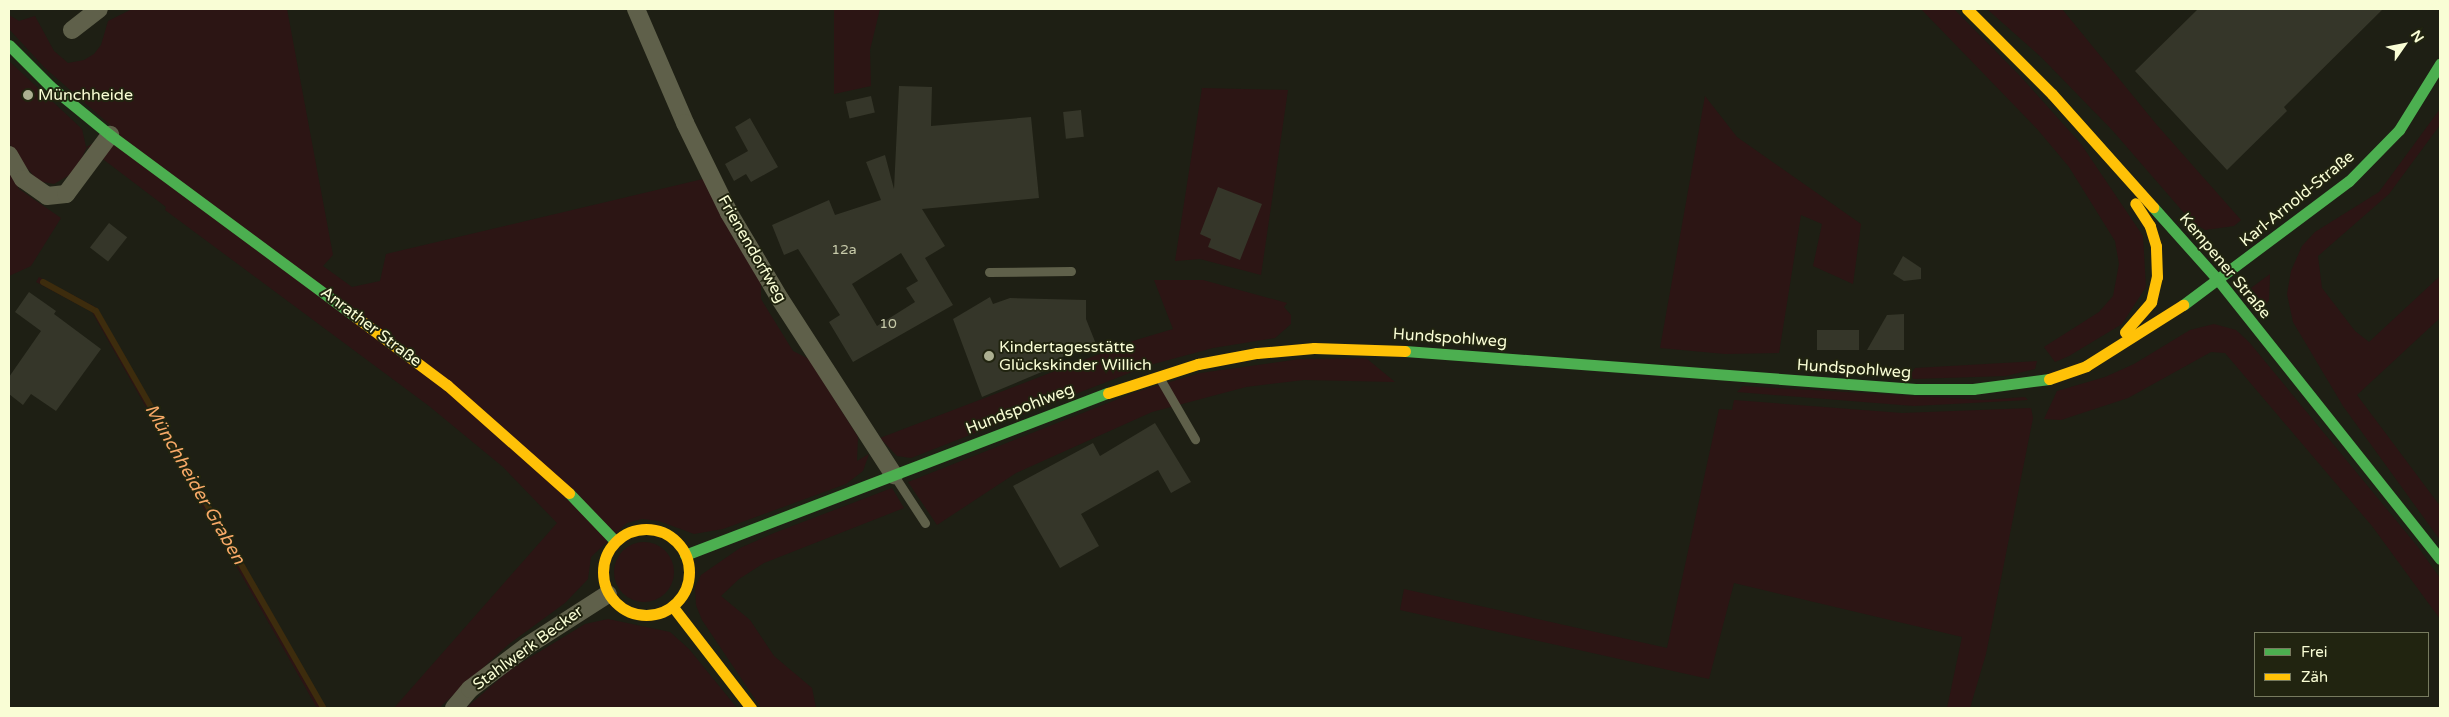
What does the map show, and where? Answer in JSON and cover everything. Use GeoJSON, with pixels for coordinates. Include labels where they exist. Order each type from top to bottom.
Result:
{"type":"FeatureCollection","features":[{"type":"Feature","properties":{"kind":"street"},"geometry":{"type":"LineString","coordinates":[[72,30],[99,9]]}},
{"type":"Feature","properties":{"kind":"street","name":"Frienendorfweg"},"geometry":{"type":"LineString","coordinates":[[636,9],[685,123],[729,213],[780,299],[894,476]]}},
{"type":"Feature","properties":{"kind":"street","name":"Kempener Straße"},"geometry":{"type":"LineString","coordinates":[[1968,9],[2052,94],[2219,281],[2440,559]]}},
{"type":"Feature","properties":{"kind":"street","name":"Anrather Straße"},"geometry":{"type":"LineString","coordinates":[[9,45],[50,86],[110,135],[447,385],[551,476],[615,541]]}},
{"type":"Feature","properties":{"kind":"street","name":"Karl-Arnold-Straße"},"geometry":{"type":"LineString","coordinates":[[2219,281],[2363,169],[2399,130],[2440,64]]}},
{"type":"Feature","properties":{"kind":"street"},"geometry":{"type":"LineString","coordinates":[[2052,94],[2130,194],[2150,226],[2156,246],[2157,277],[2151,302],[2133,324],[2086,366]]}},
{"type":"Feature","properties":{"kind":"street"},"geometry":{"type":"LineString","coordinates":[[9,155],[23,179],[47,196],[66,194],[110,135]]}},
{"type":"Feature","properties":{"kind":"street","name":"Hundspohlweg"},"geometry":{"type":"LineString","coordinates":[[685,555],[1158,376],[1257,353],[1329,348],[1916,389],[1962,390],[2027,384],[2047,380],[2086,366],[2219,281]]}},
{"type":"Feature","properties":{"kind":"street"},"geometry":{"type":"LineString","coordinates":[[653,529],[677,542],[685,555],[688,581],[673,607],[651,615],[638,615],[616,604],[608,594],[603,566],[615,541],[633,531],[653,529]]}},
{"type":"Feature","properties":{"kind":"street","name":"Stahlwerk Becker"},"geometry":{"type":"LineString","coordinates":[[454,708],[470,689],[526,646],[608,594]]}},
{"type":"Feature","properties":{"kind":"street"},"geometry":{"type":"LineString","coordinates":[[673,607],[750,708]]}},
{"type":"Feature","properties":{"kind":"lane"},"geometry":{"type":"LineString","coordinates":[[989,272],[1071,271]]}},
{"type":"Feature","properties":{"kind":"lane"},"geometry":{"type":"LineString","coordinates":[[1158,376],[1195,439]]}},
{"type":"Feature","properties":{"kind":"lane"},"geometry":{"type":"LineString","coordinates":[[894,476],[925,523]]}},
{"type":"Feature","properties":{"kind":"shaded area"},"geometry":{"type":"Polygon","coordinates":[[[132,9],[287,9],[333,255],[323,266],[352,287],[380,281],[386,254],[703,179],[761,281],[761,299],[793,351],[809,359],[858,437],[857,461],[869,454],[863,471],[846,484],[723,529],[694,534],[659,521],[642,519],[627,523],[591,557],[588,579],[565,603],[509,644],[439,708],[394,708],[557,523],[503,467],[429,406],[165,210],[166,207],[87,147],[75,172],[54,184],[38,181],[16,155],[9,143],[9,61],[82,129],[86,147],[117,131],[45,68],[9,29],[9,15],[19,21],[35,16],[54,51],[68,63],[84,60],[94,54],[101,45],[108,21],[132,9]]]}},
{"type":"Feature","properties":{"kind":"shaded area"},"geometry":{"type":"Polygon","coordinates":[[[834,9],[880,9],[870,50],[871,86],[834,94],[834,9]]]}},
{"type":"Feature","properties":{"kind":"shaded area"},"geometry":{"type":"Polygon","coordinates":[[[1921,9],[1954,9],[2021,77],[2081,144],[2143,236],[2146,287],[2122,324],[2069,356],[2055,362],[2044,347],[2099,312],[2113,296],[2119,264],[2115,241],[2069,167],[2038,130],[1921,9]]]}},
{"type":"Feature","properties":{"kind":"shaded area"},"geometry":{"type":"Polygon","coordinates":[[[1987,9],[2062,9],[2156,124],[2241,220],[2234,226],[2205,230],[2191,221],[2113,131],[2042,58],[1987,9]]]}},
{"type":"Feature","properties":{"kind":"shaded area"},"geometry":{"type":"Polygon","coordinates":[[[1202,88],[1288,90],[1261,275],[1200,259],[1175,261],[1202,88]]]}},
{"type":"Feature","properties":{"kind":"shaded area"},"geometry":{"type":"Polygon","coordinates":[[[1705,96],[1737,137],[1861,224],[1853,284],[1813,266],[1822,224],[1801,215],[1779,353],[1725,354],[1660,348],[1705,96]]]}},
{"type":"Feature","properties":{"kind":"shaded area"},"geometry":{"type":"Polygon","coordinates":[[[2440,109],[2440,125],[2389,194],[2318,256],[2322,288],[2355,331],[2369,342],[2440,276],[2440,318],[2357,395],[2440,506],[2440,540],[2343,406],[2293,322],[2287,294],[2291,271],[2302,246],[2315,232],[2379,192],[2440,109]]]}},
{"type":"Feature","properties":{"kind":"shaded area"},"geometry":{"type":"Polygon","coordinates":[[[9,170],[19,189],[61,218],[31,266],[9,276],[9,170]]]}},
{"type":"Feature","properties":{"kind":"shaded area"},"geometry":{"type":"Polygon","coordinates":[[[2270,274],[2269,300],[2265,306],[2251,288],[2270,274]]]}},
{"type":"Feature","properties":{"kind":"shaded area"},"geometry":{"type":"Polygon","coordinates":[[[39,277],[97,308],[326,708],[317,708],[92,312],[36,282],[39,277]]]}},
{"type":"Feature","properties":{"kind":"shaded area"},"geometry":{"type":"Polygon","coordinates":[[[1154,280],[1203,280],[1287,303],[1284,307],[1291,315],[1291,324],[1275,338],[1213,348],[1150,365],[911,458],[897,456],[880,438],[1136,340],[1173,329],[1154,280]]]}},
{"type":"Feature","properties":{"kind":"shaded area"},"geometry":{"type":"Polygon","coordinates":[[[2214,324],[2236,330],[2249,342],[2418,547],[2440,578],[2440,619],[2372,526],[2225,353],[2211,352],[2128,398],[2061,420],[2044,419],[2057,391],[2105,377],[2134,364],[2190,330],[2214,324]]]}},
{"type":"Feature","properties":{"kind":"shaded area"},"geometry":{"type":"Polygon","coordinates":[[[1366,358],[1395,382],[1304,380],[1246,387],[1152,412],[1016,473],[937,525],[908,482],[1136,392],[1200,373],[1300,359],[1366,358]]]}},
{"type":"Feature","properties":{"kind":"shaded area"},"geometry":{"type":"Polygon","coordinates":[[[2037,361],[2035,369],[2006,376],[1913,379],[1911,374],[1915,368],[2037,361]]]}},
{"type":"Feature","properties":{"kind":"shaded area"},"geometry":{"type":"Polygon","coordinates":[[[1743,386],[1983,400],[2025,397],[2028,400],[1914,406],[1737,392],[1743,386]]]}},
{"type":"Feature","properties":{"kind":"shaded area"},"geometry":{"type":"Polygon","coordinates":[[[1734,400],[1902,413],[2031,408],[2033,418],[1986,654],[1970,708],[1947,708],[1962,637],[1734,583],[1709,679],[1400,610],[1404,589],[1667,648],[1719,409],[1732,410],[1734,400]]]}},
{"type":"Feature","properties":{"kind":"shaded area"},"geometry":{"type":"Polygon","coordinates":[[[892,488],[904,508],[764,563],[739,579],[721,596],[750,620],[774,656],[812,688],[816,708],[761,708],[702,620],[696,605],[695,587],[701,575],[740,548],[892,488]]]}},
{"type":"Feature","properties":{"kind":"shaded area"},"geometry":{"type":"Polygon","coordinates":[[[638,542],[650,542],[666,550],[672,560],[674,572],[672,584],[666,594],[650,602],[638,602],[622,594],[614,578],[614,566],[622,550],[638,542]]]}},
{"type":"Feature","properties":{"kind":"shaded area"},"geometry":{"type":"Polygon","coordinates":[[[608,619],[670,632],[689,649],[737,708],[466,708],[511,669],[585,624],[608,619]]]}},
{"type":"Feature","properties":{"kind":"building"},"geometry":{"type":"Polygon","coordinates":[[[2198,9],[2383,9],[2284,107],[2287,111],[2227,170],[2135,71],[2198,9]]]}},
{"type":"Feature","properties":{"kind":"building"},"geometry":{"type":"Polygon","coordinates":[[[899,86],[932,87],[931,126],[1031,117],[1039,198],[922,209],[945,246],[925,258],[953,305],[853,362],[829,322],[840,315],[798,249],[784,255],[772,225],[829,200],[835,215],[881,200],[866,162],[885,155],[894,189],[899,86]],[[901,253],[852,284],[877,326],[915,302],[906,288],[918,281],[901,253]]]}},
{"type":"Feature","properties":{"kind":"building"},"geometry":{"type":"Polygon","coordinates":[[[871,96],[875,113],[849,118],[846,102],[871,96]]]}},
{"type":"Feature","properties":{"kind":"building"},"geometry":{"type":"Polygon","coordinates":[[[1081,110],[1084,137],[1066,139],[1063,112],[1081,110]]]}},
{"type":"Feature","properties":{"kind":"building"},"geometry":{"type":"Polygon","coordinates":[[[750,118],[778,167],[751,182],[746,174],[734,181],[725,164],[748,151],[735,127],[750,118]]]}},
{"type":"Feature","properties":{"kind":"building"},"geometry":{"type":"Polygon","coordinates":[[[1218,187],[1262,204],[1240,260],[1208,247],[1211,239],[1200,234],[1218,187]]]}},
{"type":"Feature","properties":{"kind":"building"},"geometry":{"type":"Polygon","coordinates":[[[109,223],[127,237],[108,262],[90,247],[109,223]]]}},
{"type":"Feature","properties":{"kind":"building"},"geometry":{"type":"Polygon","coordinates":[[[1903,256],[1921,268],[1921,279],[1904,281],[1893,274],[1903,256]]]}},
{"type":"Feature","properties":{"kind":"building"},"geometry":{"type":"Polygon","coordinates":[[[29,292],[56,311],[54,314],[101,349],[56,411],[31,394],[23,405],[9,394],[9,377],[41,331],[15,312],[29,292]]]}},
{"type":"Feature","properties":{"kind":"building"},"geometry":{"type":"Polygon","coordinates":[[[990,297],[993,304],[1010,298],[1086,300],[1086,319],[1096,344],[1041,365],[1044,371],[982,397],[953,319],[990,297]]]}},
{"type":"Feature","properties":{"kind":"building"},"geometry":{"type":"Polygon","coordinates":[[[1904,314],[1904,350],[1867,350],[1887,315],[1904,314]]]}},
{"type":"Feature","properties":{"kind":"building"},"geometry":{"type":"Polygon","coordinates":[[[1817,330],[1859,330],[1859,350],[1817,350],[1817,330]]]}},
{"type":"Feature","properties":{"kind":"building"},"geometry":{"type":"Polygon","coordinates":[[[1155,423],[1191,482],[1171,493],[1158,470],[1081,514],[1099,546],[1060,568],[1013,486],[1093,443],[1100,456],[1155,423]]]}},
{"type":"Feature","properties":{"kind":"waterway","name":"Münchheider Graben"},"geometry":{"type":"LineString","coordinates":[[43,282],[96,311],[323,708]]}},
{"type":"Feature","properties":{"kind":"traffic: fast"},"geometry":{"type":"LineString","coordinates":[[9,45],[50,86],[110,135],[356,317]]}},
{"type":"Feature","properties":{"kind":"traffic: fast"},"geometry":{"type":"LineString","coordinates":[[2183,305],[2349,181],[2399,130],[2440,64]]}},
{"type":"Feature","properties":{"kind":"traffic: fast"},"geometry":{"type":"LineString","coordinates":[[2153,207],[2219,281],[2440,559]]}},
{"type":"Feature","properties":{"kind":"traffic: fast"},"geometry":{"type":"LineString","coordinates":[[1405,351],[1916,389],[1973,389],[2049,379]]}},
{"type":"Feature","properties":{"kind":"traffic: fast"},"geometry":{"type":"LineString","coordinates":[[685,555],[1108,393]]}},
{"type":"Feature","properties":{"kind":"traffic: fast"},"geometry":{"type":"LineString","coordinates":[[569,493],[615,541]]}},
{"type":"Feature","properties":{"kind":"traffic: slow"},"geometry":{"type":"LineString","coordinates":[[1967,9],[2052,94],[2153,207]]}},
{"type":"Feature","properties":{"kind":"traffic: slow"},"geometry":{"type":"LineString","coordinates":[[2125,332],[2151,302],[2157,277],[2156,246],[2150,226],[2135,203]]}},
{"type":"Feature","properties":{"kind":"traffic: slow"},"geometry":{"type":"LineString","coordinates":[[2049,379],[2086,366],[2183,305]]}},
{"type":"Feature","properties":{"kind":"traffic: slow"},"geometry":{"type":"LineString","coordinates":[[356,317],[447,385],[569,493]]}},
{"type":"Feature","properties":{"kind":"traffic: slow"},"geometry":{"type":"LineString","coordinates":[[1108,393],[1198,364],[1257,353],[1314,348],[1405,351]]}},
{"type":"Feature","properties":{"kind":"traffic: slow"},"geometry":{"type":"LineString","coordinates":[[646,529],[662,532],[670,536],[682,548],[686,556],[689,572],[686,588],[682,596],[670,608],[662,612],[646,615],[630,612],[622,608],[610,596],[606,588],[603,572],[606,556],[610,548],[622,536],[630,532],[646,529]]}},
{"type":"Feature","properties":{"kind":"traffic: slow"},"geometry":{"type":"LineString","coordinates":[[673,607],[751,708]]}},
{"type":"Feature","properties":{"kind":"place","name":"Münchheide"},"geometry":{"type":"Point","coordinates":[28,95]}},
{"type":"Feature","properties":{"kind":"place","name":"Kindertagesstätte Glückskinder Willich"},"geometry":{"type":"Point","coordinates":[989,356]}}]}
